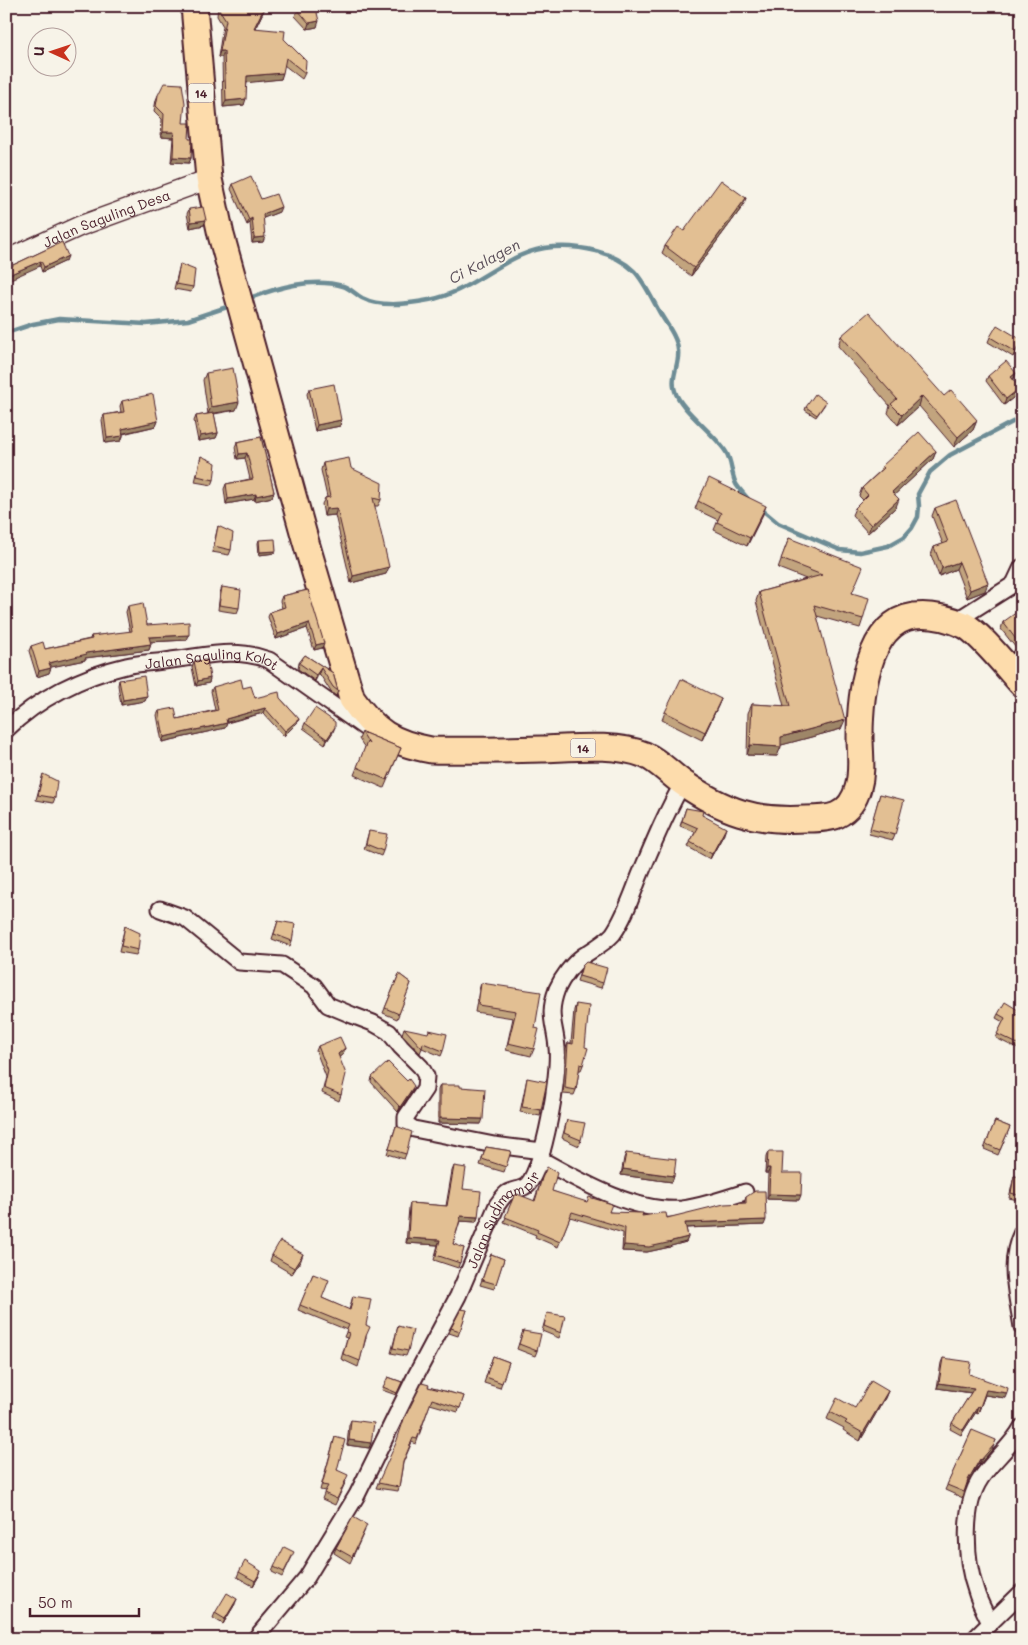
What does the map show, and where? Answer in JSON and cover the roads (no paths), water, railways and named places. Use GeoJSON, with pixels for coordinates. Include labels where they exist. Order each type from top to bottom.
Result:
{"type":"FeatureCollection","features":[{"type":"Feature","properties":{"kind":"highway","name":"14"},"geometry":{"type":"LineString","coordinates":[[194,6],[209,180],[222,235],[305,539],[352,699],[365,717],[377,728],[390,738],[409,746],[431,750],[597,748],[627,750],[644,755],[658,763],[683,783],[728,809],[746,815],[793,820],[817,819],[835,816],[843,811],[853,802],[858,790],[860,778],[861,705],[865,683],[877,644],[892,625],[909,617],[938,616],[965,625],[1017,670]]}},
{"type":"Feature","properties":{"kind":"street","name":"Jalan Saguling Desa"},"geometry":{"type":"LineString","coordinates":[[6,260],[80,226],[209,180]]}},
{"type":"Feature","properties":{"kind":"street"},"geometry":{"type":"LineString","coordinates":[[954,622],[1014,584],[1022,567]]}},
{"type":"Feature","properties":{"kind":"street","name":"Jalan Saguling Kolot"},"geometry":{"type":"LineString","coordinates":[[6,730],[19,717],[56,693],[97,674],[127,666],[225,652],[256,655],[269,660],[365,730],[398,746],[409,746]]}},
{"type":"Feature","properties":{"kind":"street","name":"Jalan Sudimampir"},"geometry":{"type":"LineString","coordinates":[[255,1639],[307,1577],[357,1495],[415,1377],[458,1296],[498,1205],[505,1195],[528,1184],[541,1155],[551,1112],[557,1067],[557,1048],[551,1020],[558,987],[580,958],[612,934],[627,907],[669,807],[683,783]]}},
{"type":"Feature","properties":{"kind":"street"},"geometry":{"type":"LineString","coordinates":[[160,909],[185,918],[239,962],[282,965],[314,986],[328,1005],[373,1022],[389,1032],[421,1067],[426,1076],[425,1089],[406,1117],[406,1124],[414,1129],[541,1155],[585,1183],[628,1200],[660,1209],[682,1209],[745,1192]]}},
{"type":"Feature","properties":{"kind":"street"},"geometry":{"type":"LineString","coordinates":[[1022,1232],[1014,1256],[1014,1275],[1022,1327]]}},
{"type":"Feature","properties":{"kind":"street"},"geometry":{"type":"LineString","coordinates":[[990,1623],[976,1592],[969,1561],[969,1513],[980,1479],[1022,1427]]}},
{"type":"Feature","properties":{"kind":"street"},"geometry":{"type":"LineString","coordinates":[[974,1639],[1022,1592]]}},
{"type":"Feature","properties":{"kind":"waterway","name":"Ci Kalagen"},"geometry":{"type":"LineString","coordinates":[[247,299],[294,285],[319,283],[343,286],[362,298],[378,303],[413,303],[445,296],[461,289],[505,263],[536,250],[553,247],[574,247],[607,255],[626,264],[638,275],[645,286],[676,340],[678,360],[674,386],[678,398],[726,452],[736,484],[748,499]]}},
{"type":"Feature","properties":{"kind":"waterway","name":"Ci Kalagen"},"geometry":{"type":"LineString","coordinates":[[6,333],[33,324],[59,319],[146,324],[188,320],[233,305]]}},
{"type":"Feature","properties":{"kind":"waterway","name":"Ci Kalagen"},"geometry":{"type":"LineString","coordinates":[[760,508],[778,523],[840,550],[860,552],[888,546],[904,537],[912,528],[918,517],[918,494],[930,472],[950,455],[1022,417]]}}]}
